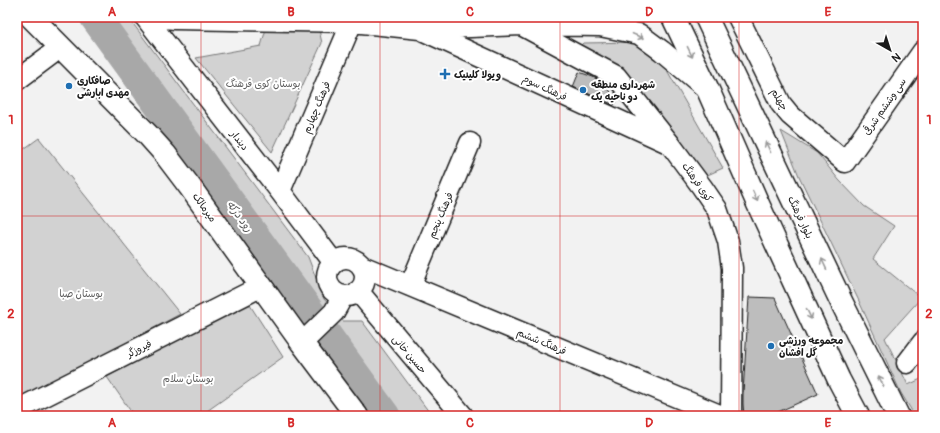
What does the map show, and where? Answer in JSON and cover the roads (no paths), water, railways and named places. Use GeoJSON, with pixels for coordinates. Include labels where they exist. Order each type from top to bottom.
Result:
{"type":"FeatureCollection","features":[{"type":"Feature","properties":{"kind":"main road","name":"میرمالک"},"geometry":{"type":"LineString","coordinates":[[31,17],[165,154],[262,286],[308,338],[357,416]]}},
{"type":"Feature","properties":{"kind":"main road"},"geometry":{"type":"LineString","coordinates":[[673,17],[708,90],[761,212],[839,380],[858,416]]}},
{"type":"Feature","properties":{"kind":"main road","name":"بلوار فرهنگ"},"geometry":{"type":"LineString","coordinates":[[706,17],[841,301],[898,416]]}},
{"type":"Feature","properties":{"kind":"street","name":"دیندار"},"geometry":{"type":"LineString","coordinates":[[145,17],[334,263]]}},
{"type":"Feature","properties":{"kind":"street"},"geometry":{"type":"LineString","coordinates":[[154,17],[316,19],[352,22],[522,25],[607,21],[639,34],[662,51],[708,90]]}},
{"type":"Feature","properties":{"kind":"street","name":"فرهنگ چهارم"},"geometry":{"type":"LineString","coordinates":[[280,191],[352,22]]}},
{"type":"Feature","properties":{"kind":"street","name":"چهلم"},"geometry":{"type":"LineString","coordinates":[[746,22],[781,104],[790,115],[845,162]]}},
{"type":"Feature","properties":{"kind":"street","name":"فرهنگ سوم"},"geometry":{"type":"LineString","coordinates":[[417,23],[670,144]]}},
{"type":"Feature","properties":{"kind":"street","name":"کوی فرهنگ"},"geometry":{"type":"LineString","coordinates":[[522,25],[616,76],[670,144],[717,209],[728,241],[732,268],[731,416]]}},
{"type":"Feature","properties":{"kind":"street"},"geometry":{"type":"LineString","coordinates":[[17,80],[61,47]]}},
{"type":"Feature","properties":{"kind":"street","name":"سی وششم شرقی"},"geometry":{"type":"LineString","coordinates":[[845,162],[923,50]]}},
{"type":"Feature","properties":{"kind":"street","name":"فرهنگ پنجم"},"geometry":{"type":"LineString","coordinates":[[410,286],[470,143]]}},
{"type":"Feature","properties":{"kind":"street"},"geometry":{"type":"LineString","coordinates":[[308,338],[345,300],[362,287],[365,277],[362,266],[352,259],[345,258],[334,263],[330,268],[327,279],[332,290],[345,300]]}},
{"type":"Feature","properties":{"kind":"street","name":"فرهنگ ششم"},"geometry":{"type":"LineString","coordinates":[[362,266],[722,416]]}},
{"type":"Feature","properties":{"kind":"street","name":"فیروزگر"},"geometry":{"type":"LineString","coordinates":[[17,410],[262,286]]}},
{"type":"Feature","properties":{"kind":"street","name":"حسین خانی"},"geometry":{"type":"LineString","coordinates":[[345,300],[463,416]]}},
{"type":"Feature","properties":{"kind":"street"},"geometry":{"type":"LineString","coordinates":[[907,363],[923,342]]}},
{"type":"Feature","properties":{"kind":"waterway","name":"رود درکه"},"geometry":{"type":"LineString","coordinates":[[95,17],[385,416]]}},
{"type":"Feature","properties":{"kind":"place","name":"ویولا کلینیک"},"geometry":{"type":"Point","coordinates":[445,74]}},
{"type":"Feature","properties":{"kind":"place","name":"صافکاری مهدی ابارشی"},"geometry":{"type":"Point","coordinates":[69,86]}},
{"type":"Feature","properties":{"kind":"place","name":"شهرداری منطقه دو ناحیه یک"},"geometry":{"type":"Point","coordinates":[583,90]}},
{"type":"Feature","properties":{"kind":"place","name":"مجموعه ورزشی گل افشان"},"geometry":{"type":"Point","coordinates":[771,346]}},
{"type":"Feature","properties":{"kind":"park label","name":"بوستان کوی فرهنگ"},"geometry":{"type":"Point","coordinates":[263,83]}},
{"type":"Feature","properties":{"kind":"park label","name":"بوستان صبا"},"geometry":{"type":"Point","coordinates":[81,293]}},
{"type":"Feature","properties":{"kind":"park label","name":"بوستان سلام"},"geometry":{"type":"Point","coordinates":[188,378]}}]}
